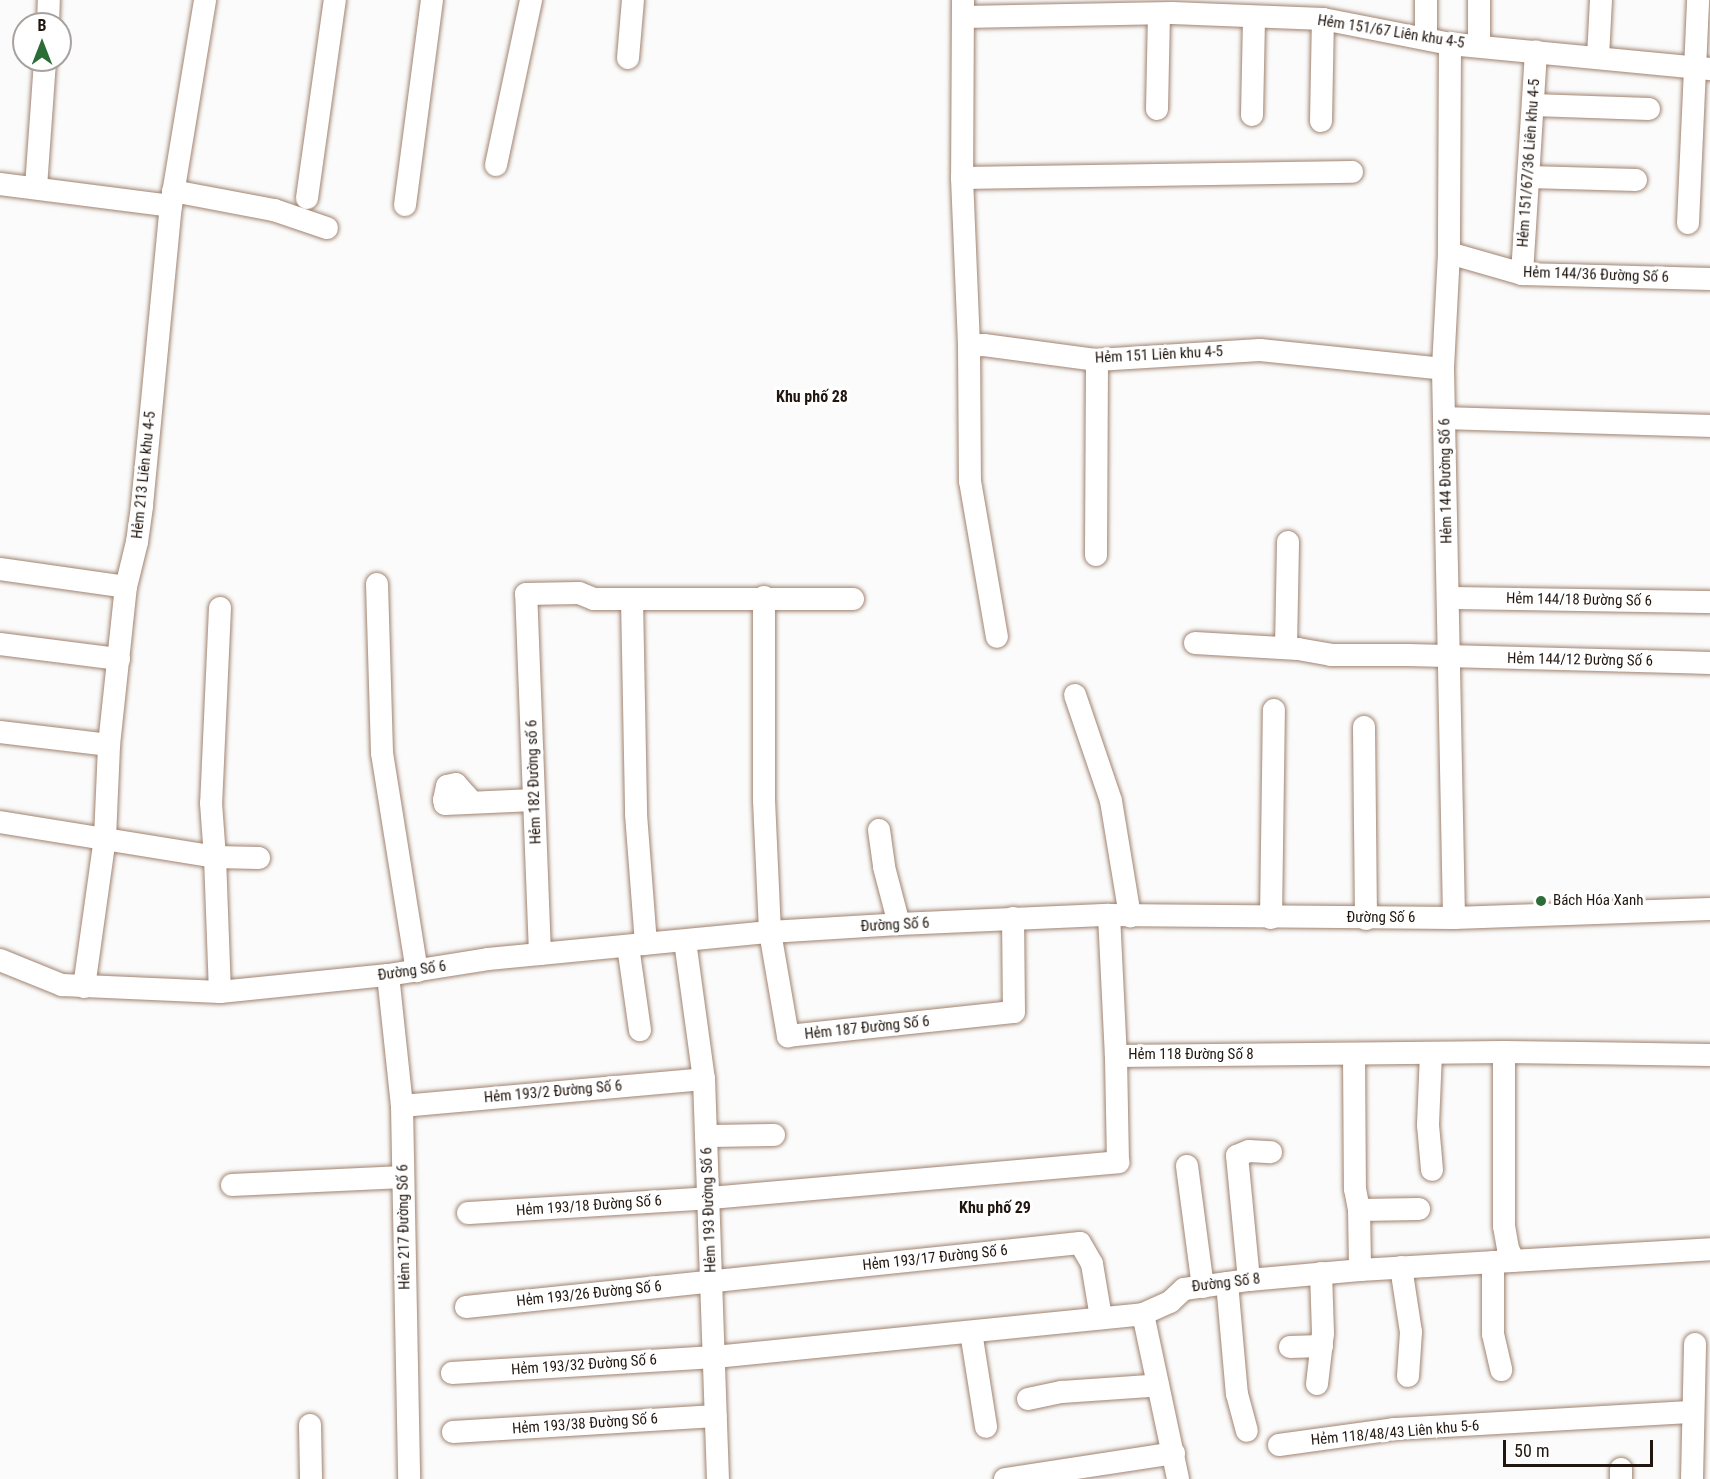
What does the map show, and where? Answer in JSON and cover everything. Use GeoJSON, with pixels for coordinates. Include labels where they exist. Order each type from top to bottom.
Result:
{"type":"FeatureCollection","features":[{"type":"Feature","properties":{"kind":"street","name":"Hẻm 213 Liên khu 4-5"},"geometry":{"type":"LineString","coordinates":[[84,987],[105,838],[109,745],[126,587],[137,543],[142,505],[172,198],[205,0]]}},
{"type":"Feature","properties":{"kind":"street"},"geometry":{"type":"LineString","coordinates":[[307,198],[335,0]]}},
{"type":"Feature","properties":{"kind":"street"},"geometry":{"type":"LineString","coordinates":[[405,205],[432,0]]}},
{"type":"Feature","properties":{"kind":"street"},"geometry":{"type":"LineString","coordinates":[[496,165],[531,0]]}},
{"type":"Feature","properties":{"kind":"street"},"geometry":{"type":"LineString","coordinates":[[628,58],[633,0]]}},
{"type":"Feature","properties":{"kind":"street"},"geometry":{"type":"LineString","coordinates":[[1426,0],[1426,38]]}},
{"type":"Feature","properties":{"kind":"street"},"geometry":{"type":"LineString","coordinates":[[1479,0],[1479,46]]}},
{"type":"Feature","properties":{"kind":"street"},"geometry":{"type":"LineString","coordinates":[[1598,57],[1601,0]]}},
{"type":"Feature","properties":{"kind":"street"},"geometry":{"type":"LineString","coordinates":[[1688,223],[1702,68],[1698,0]]}},
{"type":"Feature","properties":{"kind":"street"},"geometry":{"type":"LineString","coordinates":[[963,8],[962,178],[969,346],[970,480],[997,637]]}},
{"type":"Feature","properties":{"kind":"street","name":"Hẻm 151/67 Liên khu 4-5"},"geometry":{"type":"LineString","coordinates":[[963,8],[1323,19],[1450,44],[1702,68]]}},
{"type":"Feature","properties":{"kind":"street"},"geometry":{"type":"LineString","coordinates":[[1157,109],[1159,14]]}},
{"type":"Feature","properties":{"kind":"street"},"geometry":{"type":"LineString","coordinates":[[1252,115],[1254,17]]}},
{"type":"Feature","properties":{"kind":"street"},"geometry":{"type":"LineString","coordinates":[[1321,121],[1323,19]]}},
{"type":"Feature","properties":{"kind":"street","name":"Hẻm 144 Đường Số 6"},"geometry":{"type":"LineString","coordinates":[[1450,44],[1449,253],[1443,369],[1454,918]]}},
{"type":"Feature","properties":{"kind":"street","name":"Hẻm 151/67/36 Liên khu 4-5"},"geometry":{"type":"LineString","coordinates":[[1522,274],[1536,51]]}},
{"type":"Feature","properties":{"kind":"street"},"geometry":{"type":"LineString","coordinates":[[36,187],[44,72]]}},
{"type":"Feature","properties":{"kind":"street"},"geometry":{"type":"LineString","coordinates":[[1533,105],[1649,109]]}},
{"type":"Feature","properties":{"kind":"street"},"geometry":{"type":"LineString","coordinates":[[962,178],[1352,172]]}},
{"type":"Feature","properties":{"kind":"street"},"geometry":{"type":"LineString","coordinates":[[1528,177],[1636,180]]}},
{"type":"Feature","properties":{"kind":"street"},"geometry":{"type":"LineString","coordinates":[[0,184],[172,198],[274,210],[327,228]]}},
{"type":"Feature","properties":{"kind":"street","name":"Hẻm 144/36 Đường Số 6"},"geometry":{"type":"LineString","coordinates":[[1449,253],[1522,274],[1710,279]]}},
{"type":"Feature","properties":{"kind":"street","name":"Hẻm 151 Liên khu 4-5"},"geometry":{"type":"LineString","coordinates":[[969,346],[984,345],[1097,360],[1260,350],[1443,369]]}},
{"type":"Feature","properties":{"kind":"street"},"geometry":{"type":"LineString","coordinates":[[1096,555],[1097,360]]}},
{"type":"Feature","properties":{"kind":"street"},"geometry":{"type":"LineString","coordinates":[[1444,418],[1710,426]]}},
{"type":"Feature","properties":{"kind":"street"},"geometry":{"type":"LineString","coordinates":[[1286,648],[1288,543]]}},
{"type":"Feature","properties":{"kind":"street"},"geometry":{"type":"LineString","coordinates":[[0,569],[126,587]]}},
{"type":"Feature","properties":{"kind":"street"},"geometry":{"type":"LineString","coordinates":[[377,584],[382,753],[417,970]]}},
{"type":"Feature","properties":{"kind":"street"},"geometry":{"type":"LineString","coordinates":[[764,597],[764,800],[770,932]]}},
{"type":"Feature","properties":{"kind":"street"},"geometry":{"type":"LineString","coordinates":[[640,1029],[632,599],[764,597],[853,599]]}},
{"type":"Feature","properties":{"kind":"street","name":"Hẻm 144/18 Đường Số 6"},"geometry":{"type":"LineString","coordinates":[[1449,598],[1710,602]]}},
{"type":"Feature","properties":{"kind":"street","name":"Hẻm 182 Đường số 6"},"geometry":{"type":"LineString","coordinates":[[540,954],[527,610],[579,608],[594,599],[632,599]]}},
{"type":"Feature","properties":{"kind":"street"},"geometry":{"type":"LineString","coordinates":[[220,608],[211,802],[220,992]]}},
{"type":"Feature","properties":{"kind":"street","name":"Hẻm 144/12 Đường Số 6"},"geometry":{"type":"LineString","coordinates":[[1195,643],[1286,648],[1331,656],[1450,656],[1710,663]]}},
{"type":"Feature","properties":{"kind":"street"},"geometry":{"type":"LineString","coordinates":[[0,644],[119,659]]}},
{"type":"Feature","properties":{"kind":"street"},"geometry":{"type":"LineString","coordinates":[[1075,695],[1112,801],[1120,916],[1116,1056]]}},
{"type":"Feature","properties":{"kind":"street"},"geometry":{"type":"LineString","coordinates":[[1271,918],[1274,710]]}},
{"type":"Feature","properties":{"kind":"street"},"geometry":{"type":"LineString","coordinates":[[1364,727],[1366,919]]}},
{"type":"Feature","properties":{"kind":"street"},"geometry":{"type":"LineString","coordinates":[[0,732],[109,745]]}},
{"type":"Feature","properties":{"kind":"street"},"geometry":{"type":"LineString","coordinates":[[472,802],[534,800]]}},
{"type":"Feature","properties":{"kind":"street"},"geometry":{"type":"LineString","coordinates":[[0,822],[214,857],[259,858]]}},
{"type":"Feature","properties":{"kind":"street"},"geometry":{"type":"LineString","coordinates":[[879,830],[884,867],[898,924]]}},
{"type":"Feature","properties":{"kind":"street","name":"Đường Số 6"},"geometry":{"type":"LineString","coordinates":[[0,960],[62,985],[220,992],[387,975],[540,954],[770,932],[898,924],[1013,918],[1120,916],[1454,918],[1710,909]]}},
{"type":"Feature","properties":{"kind":"street","name":"Hẻm 187 Đường Số 6"},"geometry":{"type":"LineString","coordinates":[[770,932],[788,1036],[1014,1012],[1013,918]]}},
{"type":"Feature","properties":{"kind":"street","name":"Hẻm 193 Đường Số 6"},"geometry":{"type":"LineString","coordinates":[[685,941],[704,1079],[710,1198],[718,1479]]}},
{"type":"Feature","properties":{"kind":"street","name":"Hẻm 217 Đường Số 6"},"geometry":{"type":"LineString","coordinates":[[387,975],[402,1106],[409,1479]]}},
{"type":"Feature","properties":{"kind":"street"},"geometry":{"type":"LineString","coordinates":[[1501,1370],[1493,1334],[1504,1261],[1508,1249],[1504,1226],[1504,1052]]}},
{"type":"Feature","properties":{"kind":"street","name":"Hẻm 118 Đường Số 8"},"geometry":{"type":"LineString","coordinates":[[710,1198],[1118,1162],[1116,1056],[1504,1052],[1710,1054]]}},
{"type":"Feature","properties":{"kind":"street"},"geometry":{"type":"LineString","coordinates":[[1431,1053],[1428,1125],[1432,1170]]}},
{"type":"Feature","properties":{"kind":"street"},"geometry":{"type":"LineString","coordinates":[[1354,1054],[1355,1189],[1359,1210],[1360,1270]]}},
{"type":"Feature","properties":{"kind":"street","name":"Hẻm 193/2 Đường Số 6"},"geometry":{"type":"LineString","coordinates":[[402,1106],[704,1079]]}},
{"type":"Feature","properties":{"kind":"street"},"geometry":{"type":"LineString","coordinates":[[706,1136],[774,1135]]}},
{"type":"Feature","properties":{"kind":"street"},"geometry":{"type":"LineString","coordinates":[[1247,1431],[1237,1394],[1237,1156],[1249,1151],[1271,1152]]}},
{"type":"Feature","properties":{"kind":"street"},"geometry":{"type":"LineString","coordinates":[[1187,1166],[1203,1287]]}},
{"type":"Feature","properties":{"kind":"street"},"geometry":{"type":"LineString","coordinates":[[232,1185],[403,1177]]}},
{"type":"Feature","properties":{"kind":"street","name":"Hẻm 193/18 Đường Số 6"},"geometry":{"type":"LineString","coordinates":[[468,1213],[710,1198]]}},
{"type":"Feature","properties":{"kind":"street"},"geometry":{"type":"LineString","coordinates":[[1359,1210],[1419,1209]]}},
{"type":"Feature","properties":{"kind":"street","name":"Hẻm 193/17 Đường Số 6"},"geometry":{"type":"LineString","coordinates":[[712,1281],[1080,1243],[1092,1264],[1101,1318]]}},
{"type":"Feature","properties":{"kind":"street","name":"Đường Số 8"},"geometry":{"type":"LineString","coordinates":[[715,1357],[1143,1314],[1170,1302],[1184,1289],[1238,1281],[1401,1267],[1710,1249]]}},
{"type":"Feature","properties":{"kind":"street"},"geometry":{"type":"LineString","coordinates":[[1401,1267],[1412,1332],[1408,1376]]}},
{"type":"Feature","properties":{"kind":"street"},"geometry":{"type":"LineString","coordinates":[[1317,1384],[1322,1346],[1321,1273]]}},
{"type":"Feature","properties":{"kind":"street","name":"Hẻm 193/26 Đường Số 6"},"geometry":{"type":"LineString","coordinates":[[466,1307],[712,1281]]}},
{"type":"Feature","properties":{"kind":"street"},"geometry":{"type":"LineString","coordinates":[[1143,1314],[1178,1479]]}},
{"type":"Feature","properties":{"kind":"street"},"geometry":{"type":"LineString","coordinates":[[971,1332],[986,1427]]}},
{"type":"Feature","properties":{"kind":"street"},"geometry":{"type":"LineString","coordinates":[[1692,1479],[1695,1344]]}},
{"type":"Feature","properties":{"kind":"street"},"geometry":{"type":"LineString","coordinates":[[1290,1347],[1322,1346]]}},
{"type":"Feature","properties":{"kind":"street","name":"Hẻm 193/32 Đường Số 6"},"geometry":{"type":"LineString","coordinates":[[452,1373],[715,1357]]}},
{"type":"Feature","properties":{"kind":"street"},"geometry":{"type":"LineString","coordinates":[[1028,1399],[1062,1392],[1149,1386],[1158,1383]]}},
{"type":"Feature","properties":{"kind":"street","name":"Hẻm 118/48/43 Liên khu 5-6"},"geometry":{"type":"LineString","coordinates":[[1278,1445],[1394,1429],[1692,1412]]}},
{"type":"Feature","properties":{"kind":"street","name":"Hẻm 193/38 Đường Số 6"},"geometry":{"type":"LineString","coordinates":[[453,1432],[716,1416]]}},
{"type":"Feature","properties":{"kind":"street"},"geometry":{"type":"LineString","coordinates":[[310,1425],[311,1479]]}},
{"type":"Feature","properties":{"kind":"street"},"geometry":{"type":"LineString","coordinates":[[1005,1479],[1174,1453]]}},
{"type":"Feature","properties":{"kind":"place","name":"Bách Hóa Xanh"},"geometry":{"type":"Point","coordinates":[1541,901]}},
{"type":"Feature","properties":{"kind":"district","name":"Khu phố 28"},"geometry":{"type":"Point","coordinates":[812,397]}},
{"type":"Feature","properties":{"kind":"district","name":"Khu phố 29"},"geometry":{"type":"Point","coordinates":[995,1208]}}]}
